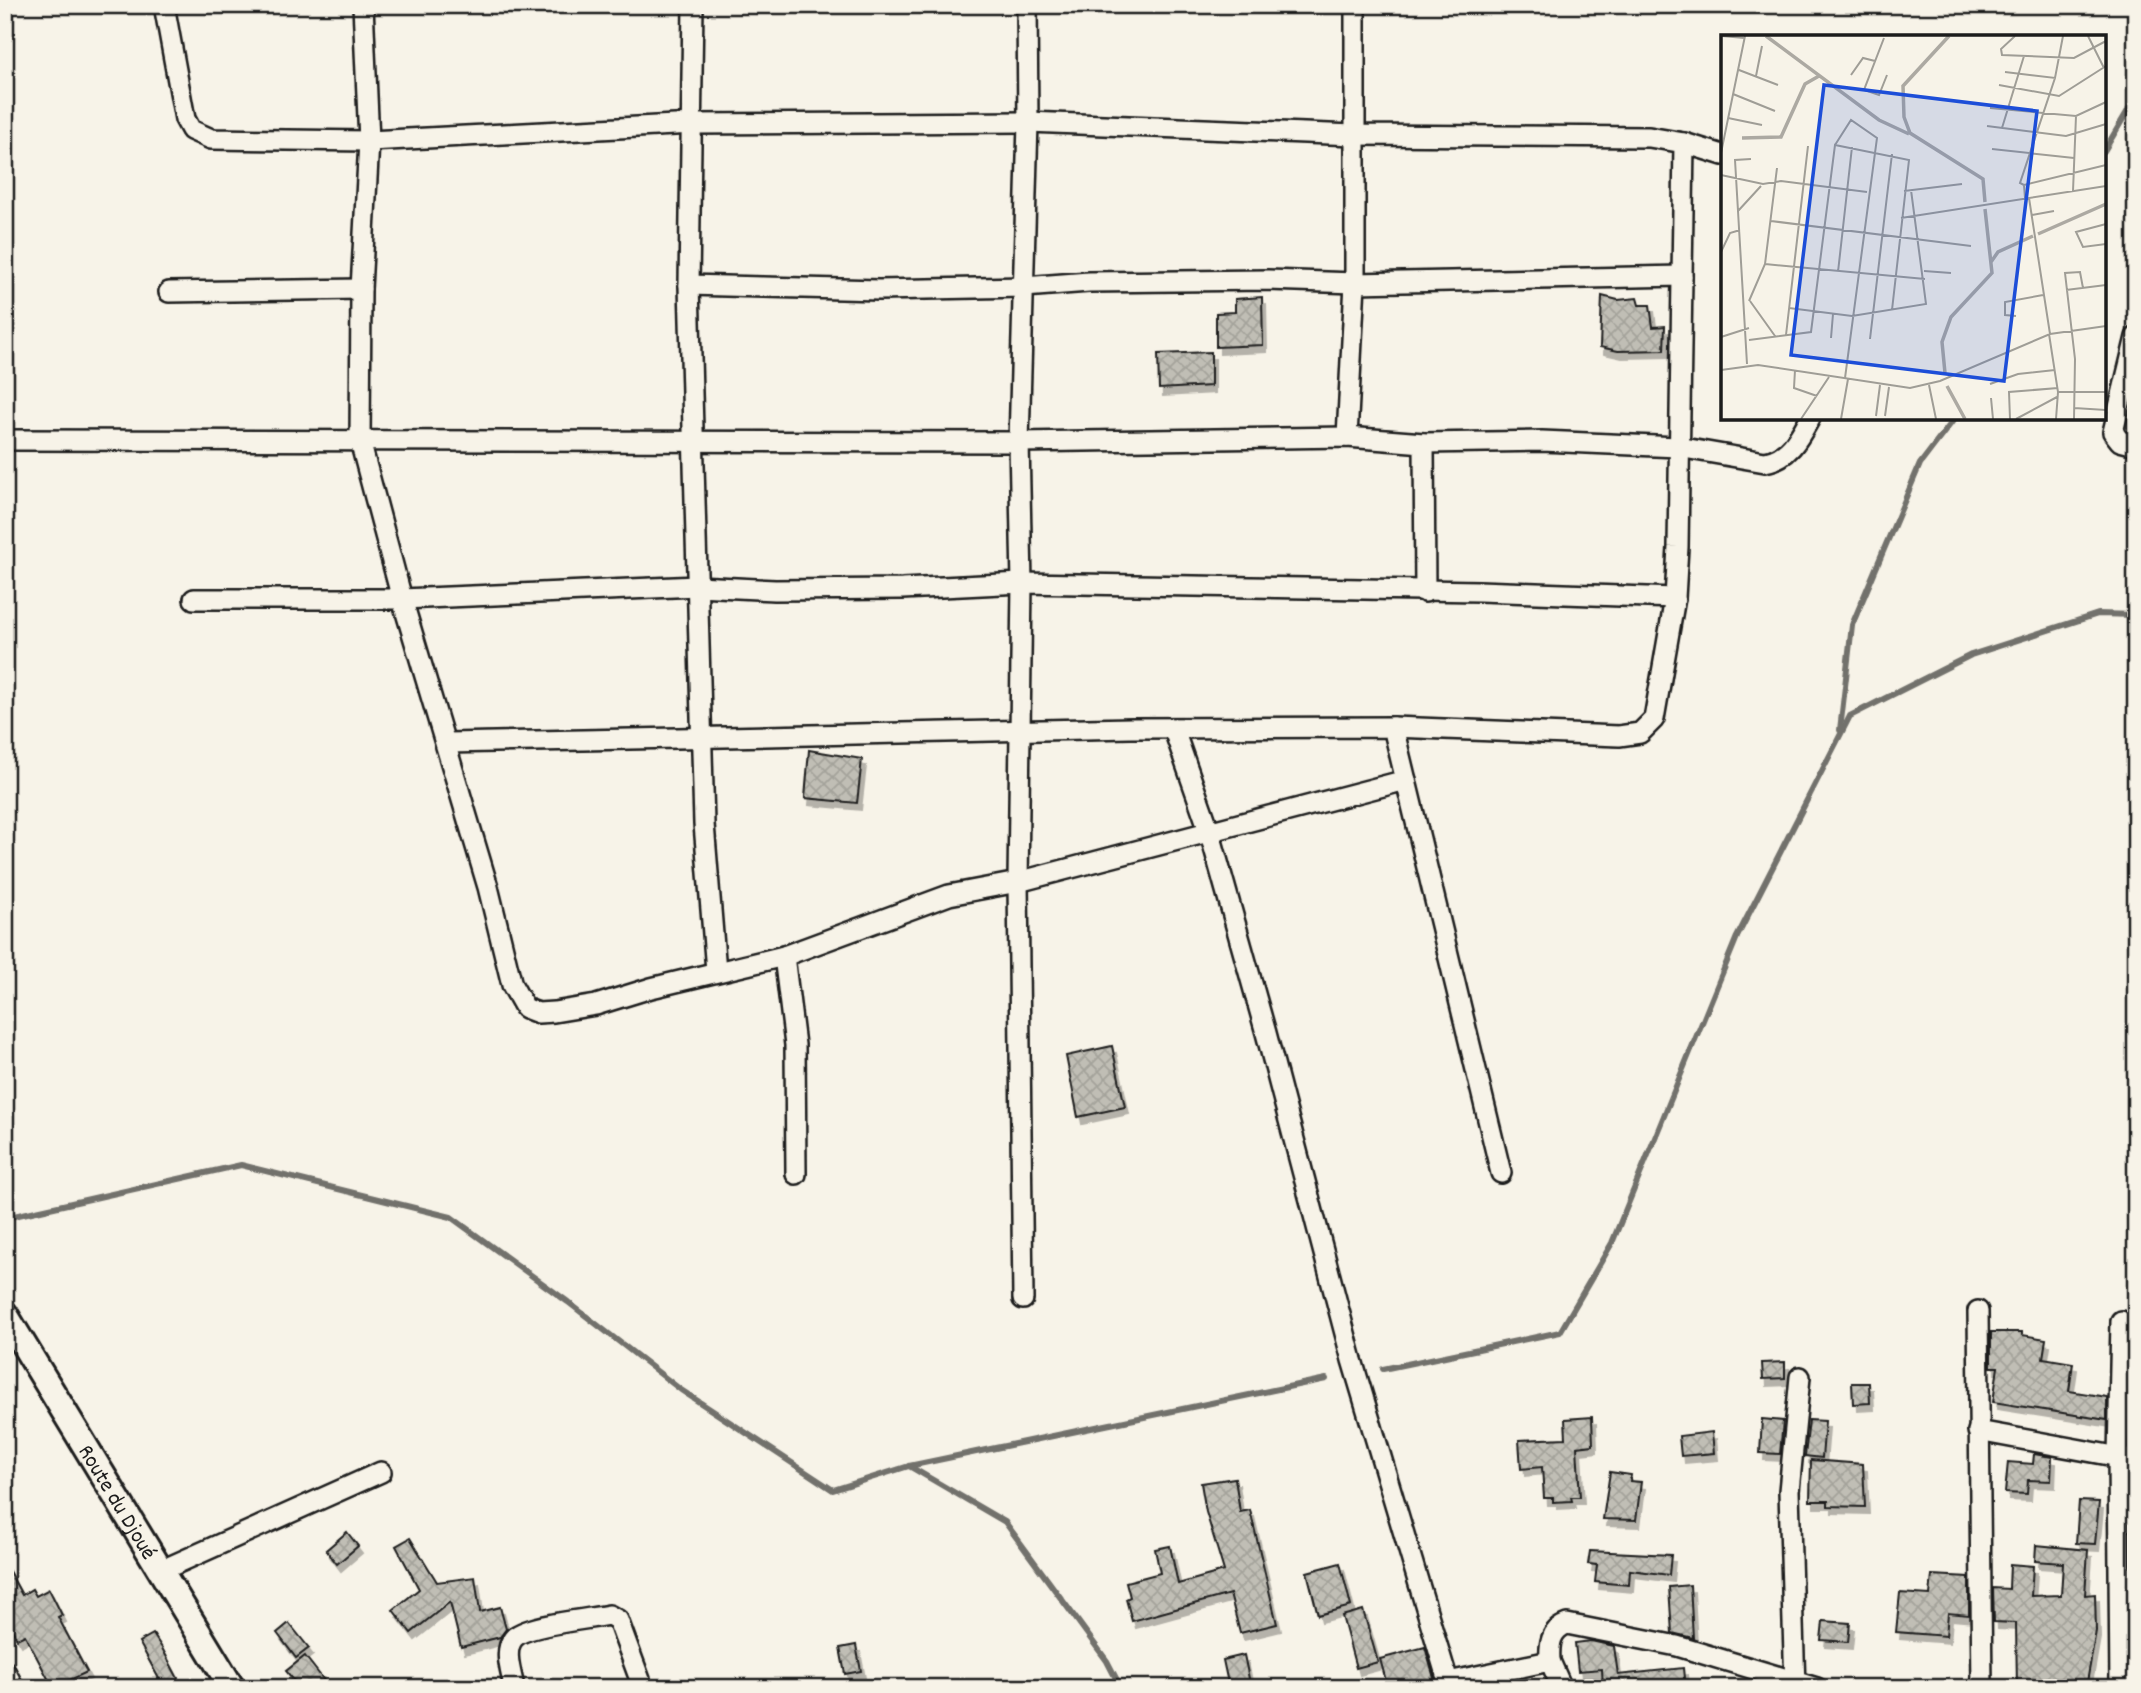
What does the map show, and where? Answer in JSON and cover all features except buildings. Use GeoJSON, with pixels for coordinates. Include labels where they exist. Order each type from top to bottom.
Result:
{"type":"FeatureCollection","features":[{"type":"Feature","properties":{"kind":"main road","name":"Route du Djoué"},"geometry":{"type":"LineString","coordinates":[[5,1314],[232,1688]]}},
{"type":"Feature","properties":{"kind":"street"},"geometry":{"type":"LineString","coordinates":[[164,5],[185,119],[197,135],[211,139],[369,141],[694,124],[1028,122],[1354,135],[1624,136],[1684,144],[1721,154]]}},
{"type":"Feature","properties":{"kind":"street"},"geometry":{"type":"LineString","coordinates":[[363,5],[369,141],[361,289],[360,441],[402,599],[447,743],[512,985],[525,1008],[538,1013],[596,1005],[716,971],[784,956],[948,895],[1018,882],[1406,780]]}},
{"type":"Feature","properties":{"kind":"street"},"geometry":{"type":"LineString","coordinates":[[693,5],[694,124],[689,285],[705,824],[716,971]]}},
{"type":"Feature","properties":{"kind":"street"},"geometry":{"type":"LineString","coordinates":[[1023,1299],[1018,882],[1022,583],[1019,442],[1028,122],[1027,5]]}},
{"type":"Feature","properties":{"kind":"street"},"geometry":{"type":"LineString","coordinates":[[1348,437],[1355,283],[1354,5]]}},
{"type":"Feature","properties":{"kind":"street"},"geometry":{"type":"LineString","coordinates":[[447,743],[1393,727],[1619,736],[1640,733],[1654,719],[1675,598],[1684,144]]}},
{"type":"Feature","properties":{"kind":"street"},"geometry":{"type":"LineString","coordinates":[[689,285],[879,290],[1024,287],[1102,282],[1268,280],[1355,283],[1682,276]]}},
{"type":"Feature","properties":{"kind":"street"},"geometry":{"type":"LineString","coordinates":[[169,292],[361,289]]}},
{"type":"Feature","properties":{"kind":"street"},"geometry":{"type":"LineString","coordinates":[[2136,337],[2113,432],[2120,441],[2136,445]]}},
{"type":"Feature","properties":{"kind":"street"},"geometry":{"type":"LineString","coordinates":[[5,440],[1019,442],[1348,437],[1424,443],[1542,441],[1678,447],[1765,462],[1779,460],[1788,452],[1809,420]]}},
{"type":"Feature","properties":{"kind":"street"},"geometry":{"type":"LineString","coordinates":[[1424,443],[1425,592]]}},
{"type":"Feature","properties":{"kind":"street"},"geometry":{"type":"LineString","coordinates":[[194,598],[402,599],[697,586],[775,590],[890,590],[1022,583],[1675,598]]}},
{"type":"Feature","properties":{"kind":"street"},"geometry":{"type":"LineString","coordinates":[[1393,727],[1501,1173]]}},
{"type":"Feature","properties":{"kind":"street"},"geometry":{"type":"LineString","coordinates":[[1174,730],[1209,830],[1270,1046],[1352,1360],[1449,1685],[1550,1661]]}},
{"type":"Feature","properties":{"kind":"street"},"geometry":{"type":"LineString","coordinates":[[784,956],[795,1045],[796,1174]]}},
{"type":"Feature","properties":{"kind":"street"},"geometry":{"type":"LineString","coordinates":[[1978,1311],[1982,1688]]}},
{"type":"Feature","properties":{"kind":"street"},"geometry":{"type":"LineString","coordinates":[[2120,1688],[2127,1458],[2121,1321]]}},
{"type":"Feature","properties":{"kind":"street"},"geometry":{"type":"LineString","coordinates":[[1795,1686],[1789,1491],[1800,1377]]}},
{"type":"Feature","properties":{"kind":"street"},"geometry":{"type":"LineString","coordinates":[[1978,1432],[2127,1458]]}},
{"type":"Feature","properties":{"kind":"street"},"geometry":{"type":"LineString","coordinates":[[160,1571],[381,1472]]}},
{"type":"Feature","properties":{"kind":"street"},"geometry":{"type":"LineString","coordinates":[[514,1688],[508,1653],[513,1639],[525,1631],[609,1615],[618,1620],[643,1688]]}},
{"type":"Feature","properties":{"kind":"street"},"geometry":{"type":"LineString","coordinates":[[1562,1688],[1550,1661],[1549,1645],[1554,1632],[1567,1624],[1677,1646],[1795,1686],[1816,1688]]}},
{"type":"Feature","properties":{"kind":"street"},"geometry":{"type":"LineString","coordinates":[[5,1671],[14,1688]]}},
{"type":"Feature","properties":{"kind":"waterway"},"geometry":{"type":"LineString","coordinates":[[2106,148],[2136,97]]}},
{"type":"Feature","properties":{"kind":"waterway"},"geometry":{"type":"LineString","coordinates":[[1840,730],[1852,625],[1920,464],[1953,420]]}},
{"type":"Feature","properties":{"kind":"waterway"},"geometry":{"type":"LineString","coordinates":[[1383,1369],[1560,1332],[1612,1243],[1737,937],[1850,716],[1971,655],[2098,614],[2136,615]]}},
{"type":"Feature","properties":{"kind":"waterway"},"geometry":{"type":"LineString","coordinates":[[5,1218],[241,1165],[451,1217],[568,1302],[681,1390],[833,1490],[909,1466],[1326,1379]]}},
{"type":"Feature","properties":{"kind":"waterway"},"geometry":{"type":"LineString","coordinates":[[909,1466],[1005,1522],[1107,1661],[1121,1688]]}}]}
